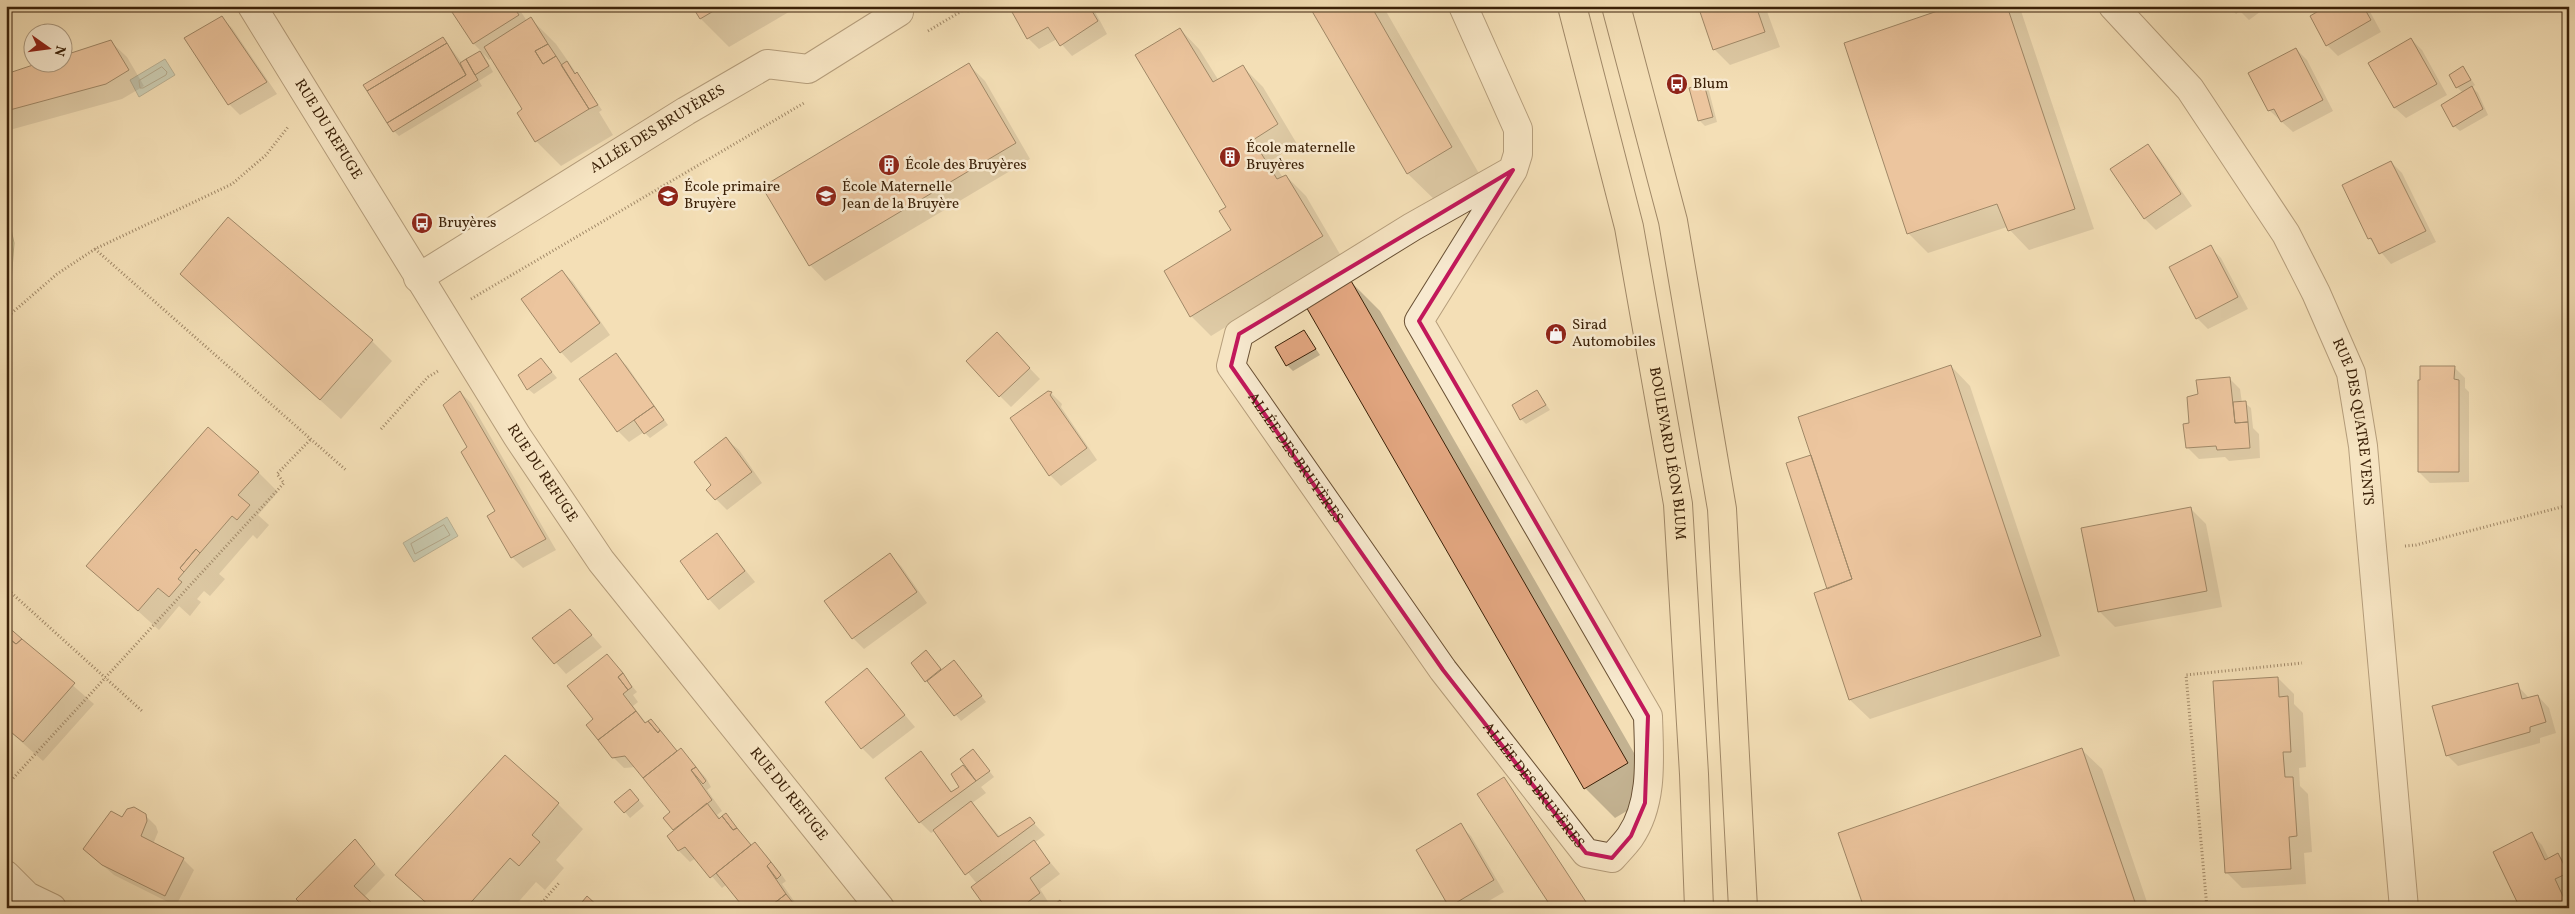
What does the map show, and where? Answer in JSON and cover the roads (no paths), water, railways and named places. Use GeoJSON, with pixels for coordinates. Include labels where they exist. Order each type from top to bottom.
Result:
{"type":"FeatureCollection","features":[{"type":"Feature","properties":{"kind":"main road","name":"BOULEVARD LÉON BLUM"},"geometry":{"type":"LineString","coordinates":[[1572,6],[1630,227],[1678,504],[1694,774],[1699,908]]}},
{"type":"Feature","properties":{"kind":"main road"},"geometry":{"type":"LineString","coordinates":[[1616,6],[1673,221],[1722,509],[1743,908]]}},
{"type":"Feature","properties":{"kind":"street","name":"RUE DU REFUGE"},"geometry":{"type":"LineString","coordinates":[[252,6],[517,436],[601,561],[880,908]]}},
{"type":"Feature","properties":{"kind":"street","name":"ALLÉE DES BRUYÈRES"},"geometry":{"type":"LineString","coordinates":[[418,278],[686,111],[766,64],[808,69],[899,12],[898,6]]}},
{"type":"Feature","properties":{"kind":"street","name":"ALLÉE DES BRUYÈRES"},"geometry":{"type":"LineString","coordinates":[[1463,6],[1518,129],[1518,154],[1513,170],[1419,321],[1648,716],[1649,762],[1645,803],[1631,836],[1612,858],[1586,853],[1455,685],[1230,366],[1238,334],[1412,227],[1513,170]]}},
{"type":"Feature","properties":{"kind":"street","name":"RUE DES QUATRE VENTS"},"geometry":{"type":"LineString","coordinates":[[2114,6],[2190,89],[2286,234],[2316,292],[2351,373],[2363,446],[2370,546],[2404,908]]}},
{"type":"Feature","properties":{"kind":"street"},"geometry":{"type":"LineString","coordinates":[[6,875],[27,896],[52,908]]}},
{"type":"Feature","properties":{"kind":"water"},"geometry":{"type":"Polygon","coordinates":[[[165,59],[175,75],[139,97],[130,80],[165,59]]]}},
{"type":"Feature","properties":{"kind":"water"},"geometry":{"type":"Polygon","coordinates":[[[447,517],[458,536],[414,562],[403,543],[447,517]]]}},
{"type":"Feature","properties":{"kind":"place","name":"Blum"},"geometry":{"type":"Point","coordinates":[1677,84]}},
{"type":"Feature","properties":{"kind":"place","name":"École maternelle Bruyères"},"geometry":{"type":"Point","coordinates":[1230,157]}},
{"type":"Feature","properties":{"kind":"place","name":"École des Bruyères"},"geometry":{"type":"Point","coordinates":[889,165]}},
{"type":"Feature","properties":{"kind":"place","name":"École primaire Bruyère"},"geometry":{"type":"Point","coordinates":[668,196]}},
{"type":"Feature","properties":{"kind":"place","name":"École Maternelle Jean de la Bruyère"},"geometry":{"type":"Point","coordinates":[826,196]}},
{"type":"Feature","properties":{"kind":"place","name":"Bruyères"},"geometry":{"type":"Point","coordinates":[422,223]}},
{"type":"Feature","properties":{"kind":"place","name":"Sirad Automobiles"},"geometry":{"type":"Point","coordinates":[1556,334]}}]}
